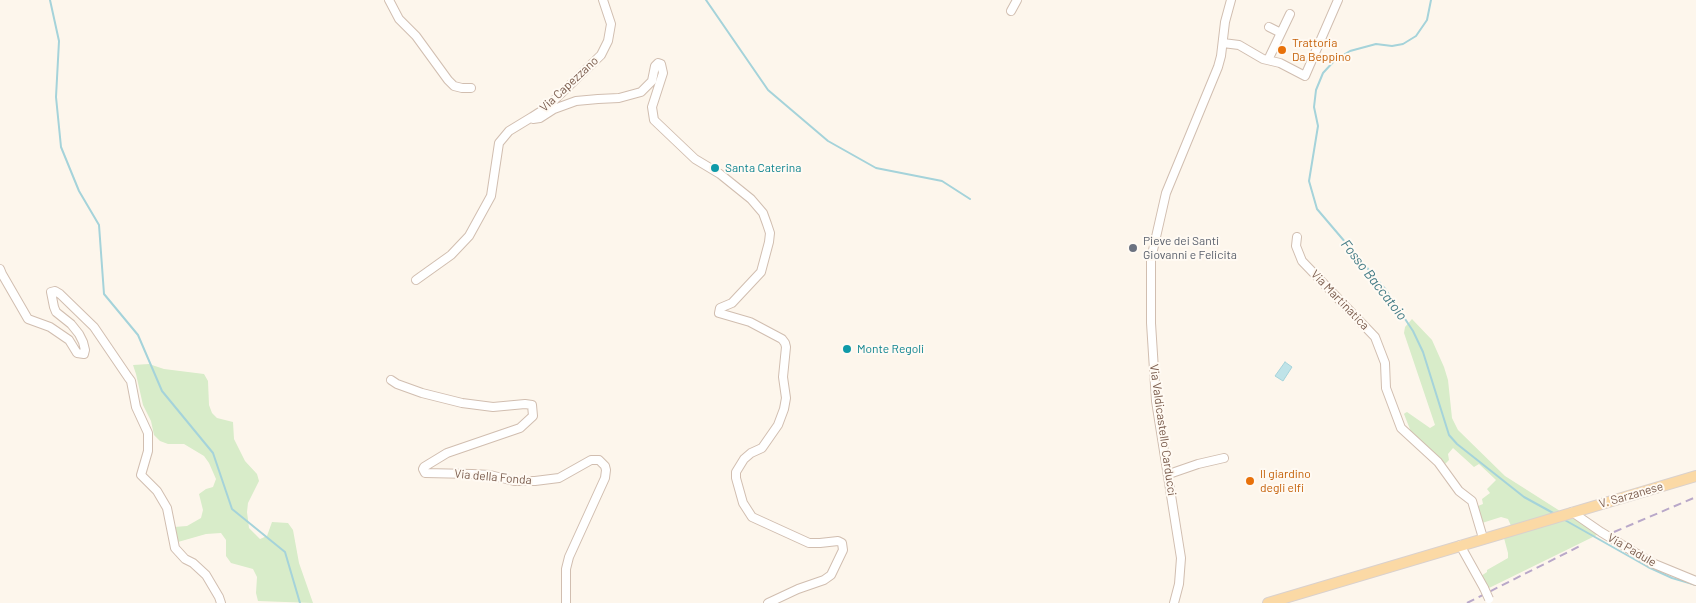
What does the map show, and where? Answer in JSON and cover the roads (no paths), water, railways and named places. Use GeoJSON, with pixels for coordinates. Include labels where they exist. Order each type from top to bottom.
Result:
{"type":"FeatureCollection","features":[{"type":"Feature","properties":{"kind":"main road","name":"V. Sarzanese"},"geometry":{"type":"LineString","coordinates":[[1268,603],[1696,476]]}},
{"type":"Feature","properties":{"kind":"street"},"geometry":{"type":"LineString","coordinates":[[389,0],[399,19],[416,36],[448,80],[454,86],[471,88]]}},
{"type":"Feature","properties":{"kind":"street","name":"Via Capezzano"},"geometry":{"type":"LineString","coordinates":[[603,0],[611,24],[608,41],[600,54],[546,108],[532,117],[533,119],[536,120],[554,109],[576,102],[620,98],[641,92],[652,81],[655,66],[658,63],[661,64],[663,73],[652,107],[654,120],[695,159],[720,174],[743,193],[763,214],[770,233],[761,272],[732,303],[720,308],[719,313],[750,322],[782,339],[786,347],[783,377],[786,398],[778,425],[762,448],[751,453],[739,466],[736,478],[743,503],[752,517],[809,543],[838,541],[842,543],[843,550],[831,575],[824,580],[780,596],[768,603]]}},
{"type":"Feature","properties":{"kind":"street"},"geometry":{"type":"LineString","coordinates":[[1011,10],[1017,0]]}},
{"type":"Feature","properties":{"kind":"street","name":"Via Valdicastello Carducci"},"geometry":{"type":"LineString","coordinates":[[1174,603],[1179,584],[1181,558],[1156,402],[1151,323],[1151,259],[1166,193],[1218,67],[1225,22],[1231,0]]}},
{"type":"Feature","properties":{"kind":"street"},"geometry":{"type":"LineString","coordinates":[[1223,43],[1238,45],[1263,59],[1280,63],[1305,76],[1338,0]]}},
{"type":"Feature","properties":{"kind":"street"},"geometry":{"type":"LineString","coordinates":[[1268,60],[1290,14]]}},
{"type":"Feature","properties":{"kind":"street"},"geometry":{"type":"LineString","coordinates":[[1269,27],[1280,33]]}},
{"type":"Feature","properties":{"kind":"street"},"geometry":{"type":"LineString","coordinates":[[416,280],[451,255],[469,236],[491,196],[499,142],[509,131],[532,117]]}},
{"type":"Feature","properties":{"kind":"street","name":"Via Martinatica"},"geometry":{"type":"LineString","coordinates":[[1297,237],[1296,246],[1302,260],[1375,337],[1385,363],[1386,388],[1401,428],[1438,462],[1460,491],[1472,501],[1483,538]]}},
{"type":"Feature","properties":{"kind":"street"},"geometry":{"type":"LineString","coordinates":[[0,268],[28,319],[50,328],[70,340],[77,353],[84,354],[83,342],[79,334],[71,324],[56,312],[52,302],[51,292],[55,291],[60,294],[94,327],[131,381],[136,408],[148,433],[148,451],[141,475],[157,491],[167,508],[175,548],[185,559],[193,563],[206,575],[221,603]]}},
{"type":"Feature","properties":{"kind":"street","name":"Via della Fonda"},"geometry":{"type":"LineString","coordinates":[[391,380],[422,393],[462,403],[493,407],[525,404],[532,405],[534,410],[533,416],[520,428],[447,453],[424,466],[423,472],[425,473],[472,474],[514,481],[535,481],[559,478],[591,460],[599,460],[605,466],[605,478],[569,557],[566,569],[566,603]]}},
{"type":"Feature","properties":{"kind":"street"},"geometry":{"type":"LineString","coordinates":[[1169,474],[1198,464],[1224,458]]}},
{"type":"Feature","properties":{"kind":"street","name":"Via Padule"},"geometry":{"type":"LineString","coordinates":[[1569,513],[1652,563],[1696,581]]}},
{"type":"Feature","properties":{"kind":"street"},"geometry":{"type":"LineString","coordinates":[[1460,545],[1490,601]]}},
{"type":"Feature","properties":{"kind":"water"},"geometry":{"type":"Polygon","coordinates":[[[1285,362],[1292,367],[1283,381],[1275,376],[1285,362]]]}},
{"type":"Feature","properties":{"kind":"waterway"},"geometry":{"type":"LineString","coordinates":[[50,0],[59,41],[56,97],[61,147],[79,191],[99,225],[104,294],[138,335],[162,391],[213,453],[232,509],[285,552],[300,603]]}},
{"type":"Feature","properties":{"kind":"waterway"},"geometry":{"type":"LineString","coordinates":[[706,0],[768,90],[828,141],[876,168],[942,181],[970,199]]}},
{"type":"Feature","properties":{"kind":"waterway","name":"Fosso Baccatoio"},"geometry":{"type":"LineString","coordinates":[[1431,0],[1427,20],[1416,36],[1403,44],[1392,46],[1376,44],[1350,51],[1335,60],[1323,73],[1316,90],[1314,107],[1318,126],[1309,181],[1317,209],[1386,290],[1413,331],[1423,352],[1449,435],[1457,444],[1524,497],[1555,514]]}},
{"type":"Feature","properties":{"kind":"waterway","name":"Fosso Baccatoio"},"geometry":{"type":"LineString","coordinates":[[1563,519],[1648,567],[1672,578],[1696,585]]}},
{"type":"Feature","properties":{"kind":"railway"},"geometry":{"type":"LineString","coordinates":[[1614,532],[1696,497]]}},
{"type":"Feature","properties":{"kind":"railway"},"geometry":{"type":"LineString","coordinates":[[1467,603],[1582,545]]}},
{"type":"Feature","properties":{"kind":"place","name":"Trattoria Da Beppino"},"geometry":{"type":"Point","coordinates":[1282,50]}},
{"type":"Feature","properties":{"kind":"place","name":"Santa Caterina"},"geometry":{"type":"Point","coordinates":[715,168]}},
{"type":"Feature","properties":{"kind":"place","name":"Pieve dei Santi Giovanni e Felicita"},"geometry":{"type":"Point","coordinates":[1133,248]}},
{"type":"Feature","properties":{"kind":"place","name":"Monte Regoli"},"geometry":{"type":"Point","coordinates":[847,349]}},
{"type":"Feature","properties":{"kind":"place","name":"Il giardino degli elfi"},"geometry":{"type":"Point","coordinates":[1250,481]}}]}
